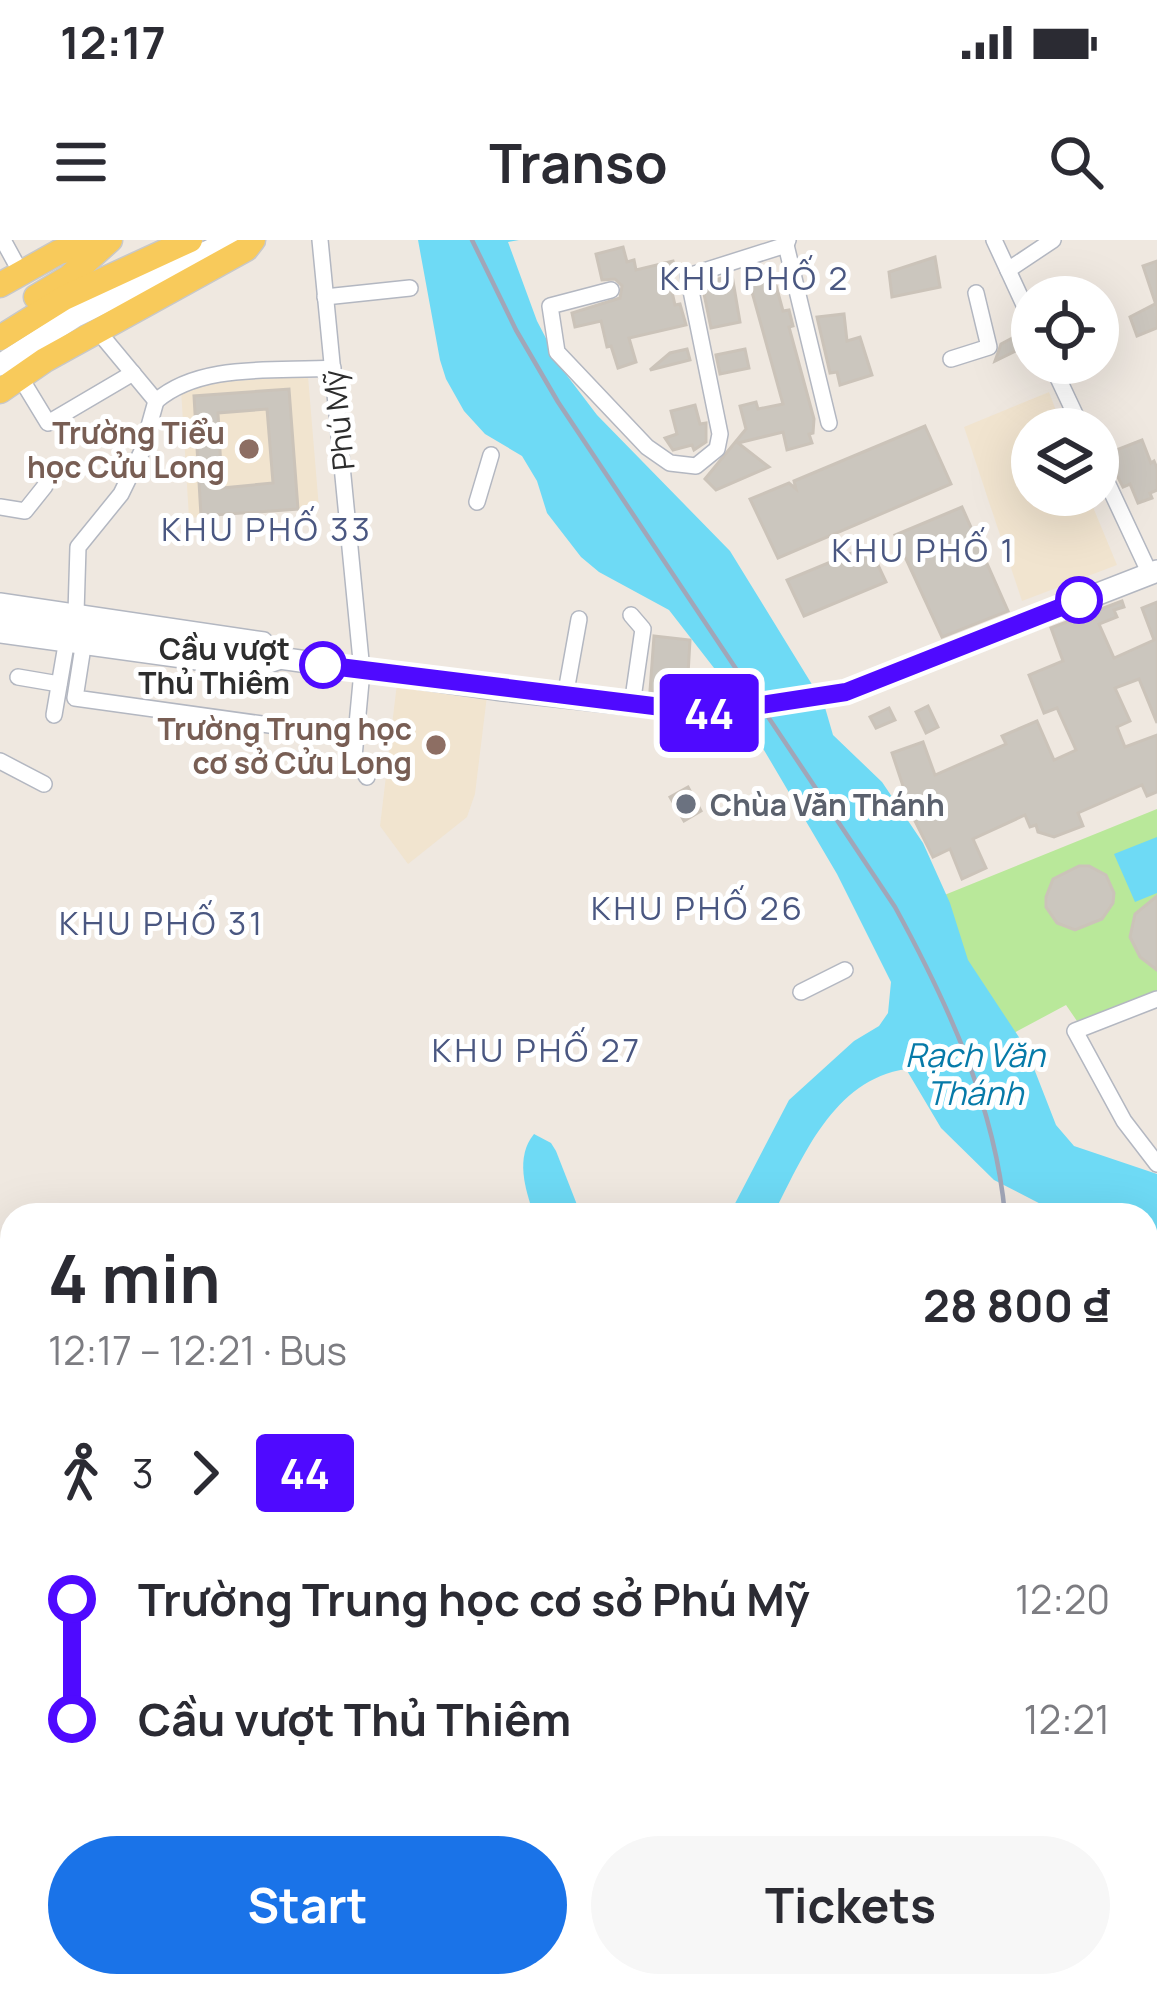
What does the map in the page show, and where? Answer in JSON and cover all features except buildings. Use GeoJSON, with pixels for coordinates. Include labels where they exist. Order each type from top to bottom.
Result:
{"type":"FeatureCollection","features":[{"type":"Feature","properties":{"kind":"main road"},"geometry":{"type":"LineString","coordinates":[[11,279],[59,252],[111,240]]}},
{"type":"Feature","properties":{"kind":"main road"},"geometry":{"type":"LineString","coordinates":[[0,318],[69,277],[111,240]]}},
{"type":"Feature","properties":{"kind":"main road"},"geometry":{"type":"LineString","coordinates":[[0,338],[64,298],[190,240]]}},
{"type":"Feature","properties":{"kind":"main road"},"geometry":{"type":"LineString","coordinates":[[7,378],[191,280],[253,240]]}},
{"type":"Feature","properties":{"kind":"street"},"geometry":{"type":"LineString","coordinates":[[3,240],[11,279]]}},
{"type":"Feature","properties":{"kind":"street","name":"Phú Mỹ"},"geometry":{"type":"LineString","coordinates":[[320,240],[362,671],[355,737]]}},
{"type":"Feature","properties":{"kind":"street"},"geometry":{"type":"LineString","coordinates":[[994,240],[1011,276]]}},
{"type":"Feature","properties":{"kind":"street"},"geometry":{"type":"LineString","coordinates":[[1008,270],[1053,240]]}},
{"type":"Feature","properties":{"kind":"street"},"geometry":{"type":"LineString","coordinates":[[611,290],[550,306],[557,352],[647,447],[670,463],[696,466],[717,449],[720,434],[688,276],[787,243],[829,423]]}},
{"type":"Feature","properties":{"kind":"street"},"geometry":{"type":"LineString","coordinates":[[133,373],[48,423],[7,378],[76,316],[223,244]]}},
{"type":"Feature","properties":{"kind":"street"},"geometry":{"type":"LineString","coordinates":[[325,297],[410,287]]}},
{"type":"Feature","properties":{"kind":"street"},"geometry":{"type":"LineString","coordinates":[[951,359],[989,347],[976,293]]}},
{"type":"Feature","properties":{"kind":"street"},"geometry":{"type":"LineString","coordinates":[[97,330],[156,400]]}},
{"type":"Feature","properties":{"kind":"street"},"geometry":{"type":"LineString","coordinates":[[76,613],[78,547],[122,494],[142,452],[156,400],[198,376],[333,368]]}},
{"type":"Feature","properties":{"kind":"street"},"geometry":{"type":"LineString","coordinates":[[477,502],[491,455]]}},
{"type":"Feature","properties":{"kind":"street"},"geometry":{"type":"LineString","coordinates":[[0,507],[25,511],[45,486]]}},
{"type":"Feature","properties":{"kind":"street"},"geometry":{"type":"LineString","coordinates":[[0,618],[362,671],[710,713],[846,692],[1153,573],[1119,505]]}},
{"type":"Feature","properties":{"kind":"street"},"geometry":{"type":"LineString","coordinates":[[0,601],[264,640],[284,660]]}},
{"type":"Feature","properties":{"kind":"street"},"geometry":{"type":"LineString","coordinates":[[632,615],[643,629],[632,705]]}},
{"type":"Feature","properties":{"kind":"street"},"geometry":{"type":"LineString","coordinates":[[565,697],[579,619]]}},
{"type":"Feature","properties":{"kind":"street"},"geometry":{"type":"LineString","coordinates":[[0,635],[255,670],[284,660]]}},
{"type":"Feature","properties":{"kind":"street"},"geometry":{"type":"LineString","coordinates":[[54,715],[59,684],[75,646]]}},
{"type":"Feature","properties":{"kind":"street"},"geometry":{"type":"LineString","coordinates":[[75,646],[75,698],[355,737],[354,757],[367,777]]}},
{"type":"Feature","properties":{"kind":"street"},"geometry":{"type":"LineString","coordinates":[[19,677],[59,684]]}},
{"type":"Feature","properties":{"kind":"street"},"geometry":{"type":"LineString","coordinates":[[0,761],[44,784]]}},
{"type":"Feature","properties":{"kind":"street"},"geometry":{"type":"LineString","coordinates":[[800,992],[845,970]]}},
{"type":"Feature","properties":{"kind":"street"},"geometry":{"type":"LineString","coordinates":[[1157,999],[1075,1031],[1124,1121],[1157,1164]]}},
{"type":"Feature","properties":{"kind":"shaded area","name":"Trường Tiểu học Cửu Long"},"geometry":{"type":"Polygon","coordinates":[[[308,376],[319,508],[189,518],[181,390],[201,383],[308,376]]]}},
{"type":"Feature","properties":{"kind":"shaded area"},"geometry":{"type":"Polygon","coordinates":[[[1049,392],[1055,408],[1011,408],[1011,516],[1097,516],[1117,565],[1022,601],[964,427],[1049,392]]]}},
{"type":"Feature","properties":{"kind":"shaded area","name":"Trường Trung học cơ sở Cửu Long"},"geometry":{"type":"Polygon","coordinates":[[[397,683],[487,696],[475,794],[467,817],[408,864],[380,826],[397,683]]]}},
{"type":"Feature","properties":{"kind":"green space"},"geometry":{"type":"Polygon","coordinates":[[[1157,809],[1157,991],[1077,1021],[1066,1005],[997,1042],[942,896],[1157,809]]]}},
{"type":"Feature","properties":{"kind":"water","name":"Rạch Văn Thánh"},"geometry":{"type":"Polygon","coordinates":[[[418,240],[519,240],[508,242],[537,321],[562,369],[597,415],[730,551],[824,704],[833,735],[882,782],[923,843],[950,903],[968,960],[1026,1048],[1056,1125],[1074,1146],[1157,1174],[1157,1203],[1039,1203],[994,1180],[941,1128],[906,1069],[859,1088],[840,1105],[809,1146],[779,1203],[735,1203],[789,1100],[854,1041],[879,1026],[888,1013],[891,982],[837,874],[721,677],[669,610],[581,557],[547,513],[537,481],[522,456],[485,434],[464,411],[440,360],[418,240]]]}},
{"type":"Feature","properties":{"kind":"water"},"geometry":{"type":"Polygon","coordinates":[[[1157,837],[1157,893],[1135,902],[1114,854],[1157,837]]]}},
{"type":"Feature","properties":{"kind":"water"},"geometry":{"type":"Polygon","coordinates":[[[534,1134],[551,1143],[576,1203],[531,1203],[523,1163],[534,1134]]]}},
{"type":"Feature","properties":{"kind":"railway"},"geometry":{"type":"LineString","coordinates":[[472,240],[558,402],[895,907],[966,1055],[991,1134],[1004,1203]]}},
{"type":"Feature","properties":{"kind":"bus line","name":"44"},"geometry":{"type":"LineString","coordinates":[[323,665],[503,691],[710,713],[846,692],[1079,600]]}},
{"type":"Feature","properties":{"kind":"place","name":"Trường Tiểu học Cửu Long"},"geometry":{"type":"Point","coordinates":[249,449]}},
{"type":"Feature","properties":{"kind":"place","name":"Cầu vượt Thủ Thiêm"},"geometry":{"type":"Point","coordinates":[323,665]}},
{"type":"Feature","properties":{"kind":"place","name":"Trường Trung học cơ sở Cửu Long"},"geometry":{"type":"Point","coordinates":[436,745]}},
{"type":"Feature","properties":{"kind":"place","name":"Chùa Văn Thánh"},"geometry":{"type":"Point","coordinates":[686,804]}},
{"type":"Feature","properties":{"kind":"district","name":"KHU PHỐ 2"},"geometry":{"type":"Point","coordinates":[755,277]}},
{"type":"Feature","properties":{"kind":"district","name":"KHU PHỐ 33"},"geometry":{"type":"Point","coordinates":[267,528]}},
{"type":"Feature","properties":{"kind":"district","name":"KHU PHỐ 1"},"geometry":{"type":"Point","coordinates":[924,549]}},
{"type":"Feature","properties":{"kind":"district","name":"KHU PHỐ 26"},"geometry":{"type":"Point","coordinates":[698,907]}},
{"type":"Feature","properties":{"kind":"district","name":"KHU PHỐ 31"},"geometry":{"type":"Point","coordinates":[162,922]}},
{"type":"Feature","properties":{"kind":"district","name":"KHU PHỐ 27"},"geometry":{"type":"Point","coordinates":[537,1049]}}]}
